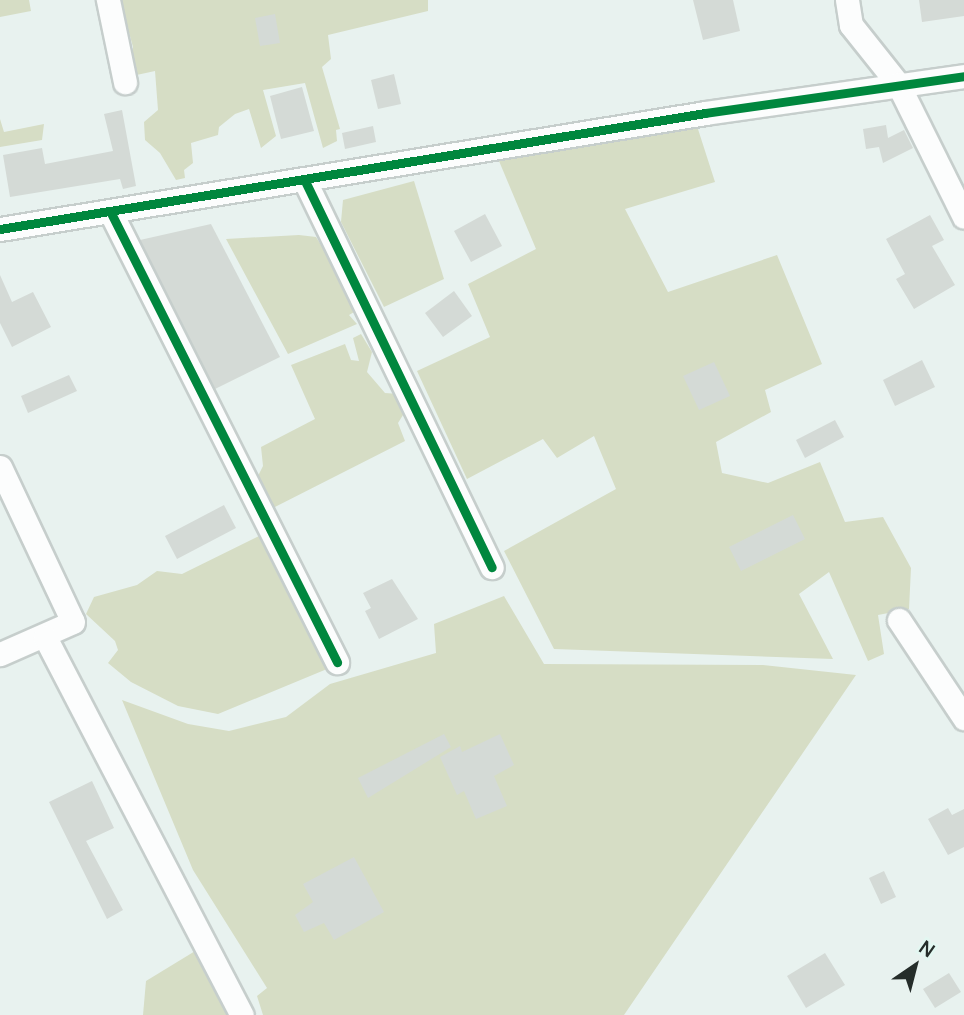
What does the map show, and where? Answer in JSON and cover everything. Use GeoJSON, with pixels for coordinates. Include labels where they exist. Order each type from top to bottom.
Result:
{"type":"FeatureCollection","features":[{"type":"Feature","properties":{"kind":"street"},"geometry":{"type":"LineString","coordinates":[[108,0],[125,82]]}},
{"type":"Feature","properties":{"kind":"street"},"geometry":{"type":"LineString","coordinates":[[847,0],[851,25],[898,84],[964,217]]}},
{"type":"Feature","properties":{"kind":"street"},"geometry":{"type":"LineString","coordinates":[[0,229],[898,84],[964,76]]}},
{"type":"Feature","properties":{"kind":"street"},"geometry":{"type":"LineString","coordinates":[[305,181],[492,567]]}},
{"type":"Feature","properties":{"kind":"street"},"geometry":{"type":"LineString","coordinates":[[110,213],[337,662]]}},
{"type":"Feature","properties":{"kind":"street"},"geometry":{"type":"LineString","coordinates":[[0,467],[73,622],[46,637],[0,654]]}},
{"type":"Feature","properties":{"kind":"street"},"geometry":{"type":"LineString","coordinates":[[898,620],[962,708]]}},
{"type":"Feature","properties":{"kind":"street"},"geometry":{"type":"LineString","coordinates":[[46,637],[242,1015]]}},
{"type":"Feature","properties":{"kind":"green space"},"geometry":{"type":"Polygon","coordinates":[[[0,0],[29,0],[31,11],[0,17],[0,0]]]}},
{"type":"Feature","properties":{"kind":"green space"},"geometry":{"type":"Polygon","coordinates":[[[120,0],[428,0],[428,11],[328,35],[331,59],[322,67],[340,129],[336,130],[337,141],[323,148],[305,83],[263,90],[276,136],[261,148],[249,109],[235,114],[219,127],[218,135],[191,143],[193,163],[184,170],[185,178],[176,180],[160,153],[145,140],[144,122],[158,110],[155,71],[132,76],[133,47],[120,0]]]}},
{"type":"Feature","properties":{"kind":"green space"},"geometry":{"type":"Polygon","coordinates":[[[0,119],[4,132],[44,124],[42,140],[0,147],[0,119]]]}},
{"type":"Feature","properties":{"kind":"green space"},"geometry":{"type":"Polygon","coordinates":[[[697,126],[715,182],[625,209],[668,292],[777,255],[822,364],[765,390],[771,412],[716,442],[722,473],[768,483],[820,462],[845,522],[883,517],[911,568],[909,609],[878,615],[884,654],[868,661],[829,572],[799,594],[833,659],[554,649],[504,551],[616,489],[594,436],[557,458],[543,439],[467,479],[417,371],[490,337],[468,284],[536,249],[499,161],[697,126]]]}},
{"type":"Feature","properties":{"kind":"green space"},"geometry":{"type":"Polygon","coordinates":[[[414,181],[444,279],[384,307],[341,222],[343,200],[414,181]]]}},
{"type":"Feature","properties":{"kind":"green space"},"geometry":{"type":"Polygon","coordinates":[[[299,235],[316,237],[361,308],[349,315],[357,324],[288,354],[226,239],[299,235]]]}},
{"type":"Feature","properties":{"kind":"green space"},"geometry":{"type":"Polygon","coordinates":[[[361,334],[372,352],[367,372],[385,393],[399,394],[408,407],[398,423],[405,441],[269,510],[254,484],[263,466],[261,447],[315,419],[291,365],[345,344],[351,360],[359,361],[353,338],[361,334]]]}},
{"type":"Feature","properties":{"kind":"green space"},"geometry":{"type":"Polygon","coordinates":[[[259,536],[327,669],[218,714],[178,706],[131,682],[108,663],[118,650],[115,641],[86,614],[94,597],[137,585],[157,571],[182,574],[259,536]]]}},
{"type":"Feature","properties":{"kind":"green space"},"geometry":{"type":"Polygon","coordinates":[[[504,596],[544,664],[763,665],[856,675],[624,1015],[263,1015],[257,996],[267,988],[193,870],[122,700],[188,724],[229,731],[286,717],[330,684],[436,653],[434,624],[504,596]]]}},
{"type":"Feature","properties":{"kind":"green space"},"geometry":{"type":"Polygon","coordinates":[[[205,945],[242,1015],[143,1015],[146,981],[205,945]]]}},
{"type":"Feature","properties":{"kind":"building"},"geometry":{"type":"Polygon","coordinates":[[[693,0],[733,0],[740,31],[703,40],[693,0]]]}},
{"type":"Feature","properties":{"kind":"building"},"geometry":{"type":"Polygon","coordinates":[[[919,0],[964,0],[964,16],[922,22],[919,0]]]}},
{"type":"Feature","properties":{"kind":"building"},"geometry":{"type":"Polygon","coordinates":[[[275,14],[280,43],[260,46],[255,18],[275,14]]]}},
{"type":"Feature","properties":{"kind":"building"},"geometry":{"type":"Polygon","coordinates":[[[394,74],[401,104],[378,109],[371,80],[394,74]]]}},
{"type":"Feature","properties":{"kind":"building"},"geometry":{"type":"Polygon","coordinates":[[[302,87],[314,131],[281,139],[270,96],[302,87]]]}},
{"type":"Feature","properties":{"kind":"building"},"geometry":{"type":"Polygon","coordinates":[[[122,110],[136,186],[123,189],[120,179],[10,197],[3,155],[42,148],[45,164],[113,151],[104,114],[122,110]]]}},
{"type":"Feature","properties":{"kind":"building"},"geometry":{"type":"Polygon","coordinates":[[[886,125],[888,138],[904,130],[913,148],[883,163],[879,147],[866,149],[863,129],[886,125]]]}},
{"type":"Feature","properties":{"kind":"building"},"geometry":{"type":"Polygon","coordinates":[[[373,126],[376,142],[345,149],[342,133],[373,126]]]}},
{"type":"Feature","properties":{"kind":"building"},"geometry":{"type":"Polygon","coordinates":[[[485,214],[502,246],[471,262],[454,231],[485,214]]]}},
{"type":"Feature","properties":{"kind":"building"},"geometry":{"type":"Polygon","coordinates":[[[930,215],[944,240],[932,246],[955,285],[914,309],[896,279],[905,274],[886,239],[930,215]]]}},
{"type":"Feature","properties":{"kind":"building"},"geometry":{"type":"Polygon","coordinates":[[[211,224],[280,357],[215,389],[140,240],[211,224]]]}},
{"type":"Feature","properties":{"kind":"building"},"geometry":{"type":"Polygon","coordinates":[[[0,275],[12,302],[33,292],[51,327],[12,347],[0,323],[0,275]]]}},
{"type":"Feature","properties":{"kind":"building"},"geometry":{"type":"Polygon","coordinates":[[[454,291],[472,316],[443,337],[425,313],[454,291]]]}},
{"type":"Feature","properties":{"kind":"building"},"geometry":{"type":"Polygon","coordinates":[[[922,360],[935,387],[895,406],[883,380],[922,360]]]}},
{"type":"Feature","properties":{"kind":"building"},"geometry":{"type":"Polygon","coordinates":[[[714,362],[730,396],[699,410],[683,376],[714,362]]]}},
{"type":"Feature","properties":{"kind":"building"},"geometry":{"type":"Polygon","coordinates":[[[69,375],[77,391],[28,413],[21,396],[69,375]]]}},
{"type":"Feature","properties":{"kind":"building"},"geometry":{"type":"Polygon","coordinates":[[[835,420],[844,437],[805,458],[796,440],[835,420]]]}},
{"type":"Feature","properties":{"kind":"building"},"geometry":{"type":"Polygon","coordinates":[[[224,505],[236,528],[177,559],[165,536],[224,505]]]}},
{"type":"Feature","properties":{"kind":"building"},"geometry":{"type":"Polygon","coordinates":[[[793,515],[805,539],[741,571],[729,547],[793,515]]]}},
{"type":"Feature","properties":{"kind":"building"},"geometry":{"type":"Polygon","coordinates":[[[392,579],[418,619],[379,639],[365,611],[371,608],[363,593],[392,579]]]}},
{"type":"Feature","properties":{"kind":"building"},"geometry":{"type":"Polygon","coordinates":[[[444,734],[451,747],[368,798],[358,778],[444,734]]]}},
{"type":"Feature","properties":{"kind":"building"},"geometry":{"type":"Polygon","coordinates":[[[500,734],[514,765],[494,776],[507,806],[476,819],[464,791],[457,795],[440,757],[460,746],[462,752],[500,734]]]}},
{"type":"Feature","properties":{"kind":"building"},"geometry":{"type":"Polygon","coordinates":[[[92,781],[114,828],[86,841],[123,910],[107,919],[49,802],[92,781]]]}},
{"type":"Feature","properties":{"kind":"building"},"geometry":{"type":"Polygon","coordinates":[[[948,808],[952,815],[964,809],[964,847],[948,855],[928,819],[948,808]]]}},
{"type":"Feature","properties":{"kind":"building"},"geometry":{"type":"Polygon","coordinates":[[[354,857],[384,912],[334,940],[324,923],[304,932],[295,915],[313,902],[303,884],[354,857]]]}},
{"type":"Feature","properties":{"kind":"building"},"geometry":{"type":"Polygon","coordinates":[[[884,871],[896,897],[881,904],[869,878],[884,871]]]}},
{"type":"Feature","properties":{"kind":"building"},"geometry":{"type":"Polygon","coordinates":[[[825,953],[845,985],[806,1008],[787,976],[825,953]]]}},
{"type":"Feature","properties":{"kind":"building"},"geometry":{"type":"Polygon","coordinates":[[[949,973],[961,992],[935,1008],[923,989],[949,973]]]}},
{"type":"Feature","properties":{"kind":"cycle path"},"geometry":{"type":"LineString","coordinates":[[0,229],[705,113],[964,76]]}},
{"type":"Feature","properties":{"kind":"cycle path"},"geometry":{"type":"LineString","coordinates":[[305,181],[492,567]]}},
{"type":"Feature","properties":{"kind":"cycle path"},"geometry":{"type":"LineString","coordinates":[[111,213],[337,662]]}}]}
